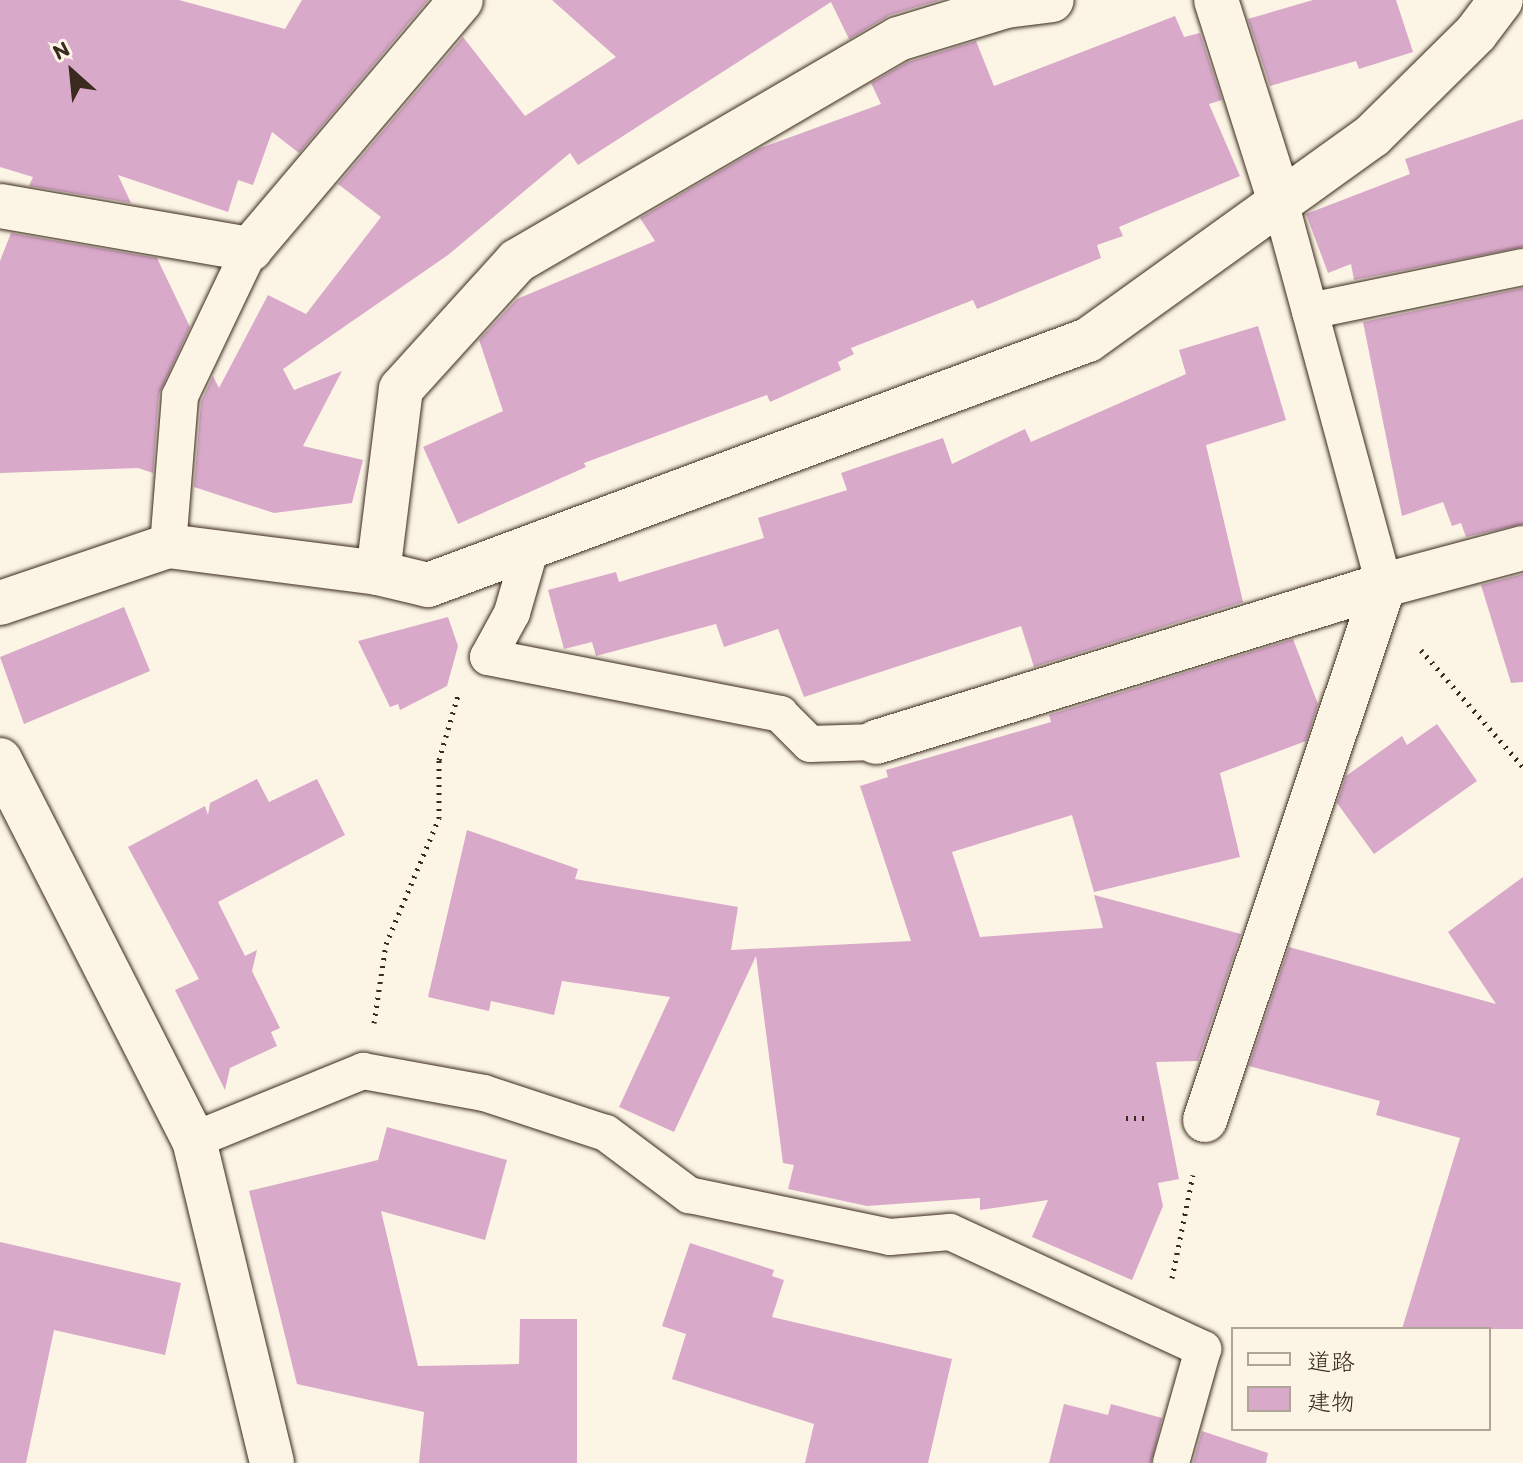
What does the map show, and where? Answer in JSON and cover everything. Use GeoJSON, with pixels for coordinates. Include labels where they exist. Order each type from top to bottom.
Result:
{"type":"FeatureCollection","features":[{"type":"Feature","properties":{"kind":"street"},"geometry":{"type":"LineString","coordinates":[[0,206],[250,249],[461,0]]}},
{"type":"Feature","properties":{"kind":"street"},"geometry":{"type":"LineString","coordinates":[[378,573],[401,389],[517,261],[898,39],[1002,3],[1052,0]]}},
{"type":"Feature","properties":{"kind":"street"},"geometry":{"type":"LineString","coordinates":[[1216,0],[1281,205]]}},
{"type":"Feature","properties":{"kind":"street"},"geometry":{"type":"LineString","coordinates":[[0,603],[168,546],[378,573],[428,585],[1088,340],[1281,205],[1372,136],[1476,33],[1501,0]]}},
{"type":"Feature","properties":{"kind":"street"},"geometry":{"type":"LineString","coordinates":[[876,742],[1384,585],[1523,548]]}},
{"type":"Feature","properties":{"kind":"street"},"geometry":{"type":"LineString","coordinates":[[1205,1120],[1384,585]]}},
{"type":"Feature","properties":{"kind":"street"},"geometry":{"type":"LineString","coordinates":[[0,760],[194,1140],[272,1463]]}},
{"type":"Feature","properties":{"kind":"lane"},"geometry":{"type":"LineString","coordinates":[[1281,205],[1384,585]]}},
{"type":"Feature","properties":{"kind":"lane"},"geometry":{"type":"LineString","coordinates":[[168,546],[180,396],[250,249]]}},
{"type":"Feature","properties":{"kind":"lane"},"geometry":{"type":"LineString","coordinates":[[1310,311],[1523,267]]}},
{"type":"Feature","properties":{"kind":"lane"},"geometry":{"type":"LineString","coordinates":[[531,547],[512,613],[488,657],[780,714],[810,744],[876,742]]}},
{"type":"Feature","properties":{"kind":"lane"},"geometry":{"type":"LineString","coordinates":[[194,1140],[363,1071],[484,1093],[606,1133],[689,1195],[890,1237],[950,1232],[1203,1349],[1171,1463]]}},
{"type":"Feature","properties":{"kind":"path"},"geometry":{"type":"LineString","coordinates":[[1384,585],[1411,638],[1523,767]]}},
{"type":"Feature","properties":{"kind":"path"},"geometry":{"type":"LineString","coordinates":[[378,1003],[386,944],[439,818],[439,760],[457,697],[488,657]]}},
{"type":"Feature","properties":{"kind":"path"},"geometry":{"type":"LineString","coordinates":[[1161,1330],[1205,1120]]}},
{"type":"Feature","properties":{"kind":"building"},"geometry":{"type":"Polygon","coordinates":[[[0,0],[179,0],[285,29],[302,0],[428,0],[299,153],[272,132],[253,185],[238,180],[228,212],[118,175],[131,203],[29,186],[33,177],[0,167],[0,0]]]}},
{"type":"Feature","properties":{"kind":"building"},"geometry":{"type":"Polygon","coordinates":[[[552,0],[940,0],[890,15],[849,39],[831,2],[578,165],[570,153],[448,255],[283,369],[294,390],[342,371],[303,446],[363,460],[352,503],[274,513],[194,487],[201,402],[213,376],[219,388],[268,295],[306,314],[381,217],[338,184],[463,37],[525,116],[616,57],[552,0]]]}},
{"type":"Feature","properties":{"kind":"building"},"geometry":{"type":"Polygon","coordinates":[[[1313,0],[1396,0],[1413,52],[1359,69],[1356,61],[1270,86],[1248,19],[1313,0]]]}},
{"type":"Feature","properties":{"kind":"building"},"geometry":{"type":"Polygon","coordinates":[[[1175,16],[1184,37],[1200,33],[1222,100],[1209,104],[1240,176],[1119,227],[1123,236],[1097,245],[1101,258],[977,309],[973,300],[851,348],[854,354],[838,362],[841,370],[770,402],[767,395],[584,463],[586,467],[458,524],[423,447],[503,411],[479,340],[517,299],[655,241],[640,218],[758,149],[881,104],[871,83],[908,62],[976,41],[994,86],[1175,16]]]}},
{"type":"Feature","properties":{"kind":"building"},"geometry":{"type":"Polygon","coordinates":[[[1523,119],[1523,247],[1354,280],[1351,264],[1328,273],[1306,214],[1410,174],[1405,159],[1523,119]]]}},
{"type":"Feature","properties":{"kind":"building"},"geometry":{"type":"Polygon","coordinates":[[[11,233],[157,258],[190,327],[159,394],[153,473],[138,468],[0,473],[0,261],[11,233]]]}},
{"type":"Feature","properties":{"kind":"building"},"geometry":{"type":"Polygon","coordinates":[[[1523,288],[1523,524],[1466,537],[1461,523],[1452,526],[1443,502],[1402,516],[1363,322],[1523,288]]]}},
{"type":"Feature","properties":{"kind":"building"},"geometry":{"type":"Polygon","coordinates":[[[1258,326],[1286,420],[1206,445],[1243,602],[1034,667],[1021,626],[804,697],[778,629],[724,647],[716,624],[596,656],[592,642],[564,649],[548,590],[616,572],[619,582],[764,538],[758,518],[847,490],[841,473],[943,438],[952,464],[1025,429],[1031,442],[1186,374],[1179,350],[1258,326]]]}},
{"type":"Feature","properties":{"kind":"building"},"geometry":{"type":"Polygon","coordinates":[[[1523,574],[1523,682],[1511,683],[1481,585],[1523,574]]]}},
{"type":"Feature","properties":{"kind":"building"},"geometry":{"type":"Polygon","coordinates":[[[124,607],[150,671],[24,724],[0,657],[124,607]]]}},
{"type":"Feature","properties":{"kind":"building"},"geometry":{"type":"Polygon","coordinates":[[[448,617],[458,646],[447,686],[400,710],[398,704],[390,707],[358,641],[448,617]]]}},
{"type":"Feature","properties":{"kind":"building"},"geometry":{"type":"Polygon","coordinates":[[[1293,639],[1318,704],[1306,741],[1220,773],[1240,857],[1094,892],[1072,815],[952,852],[980,937],[1103,928],[1094,895],[1241,934],[1198,1061],[1156,1062],[1179,1179],[1158,1183],[1163,1206],[1132,1280],[1032,1237],[1048,1200],[980,1210],[980,1198],[867,1206],[788,1189],[794,1165],[783,1163],[756,956],[674,1132],[619,1107],[670,997],[562,981],[554,1015],[491,1001],[489,1011],[428,997],[467,830],[578,869],[575,879],[738,907],[731,950],[911,941],[860,786],[888,777],[886,770],[1051,722],[1049,715],[1293,639]]]}},
{"type":"Feature","properties":{"kind":"building"},"geometry":{"type":"Polygon","coordinates":[[[1437,724],[1477,781],[1374,854],[1337,803],[1346,776],[1402,736],[1407,745],[1437,724]]]}},
{"type":"Feature","properties":{"kind":"building"},"geometry":{"type":"Polygon","coordinates":[[[257,779],[269,802],[317,779],[345,835],[218,902],[245,956],[257,950],[252,971],[280,1028],[271,1032],[277,1046],[230,1068],[225,1090],[175,990],[199,979],[128,847],[205,806],[208,815],[210,803],[257,779]]]}},
{"type":"Feature","properties":{"kind":"building"},"geometry":{"type":"Polygon","coordinates":[[[1523,877],[1523,1329],[1403,1327],[1460,1138],[1376,1115],[1380,1101],[1249,1066],[1289,947],[1496,1004],[1448,932],[1523,877]]]}},
{"type":"Feature","properties":{"kind":"building"},"geometry":{"type":"Polygon","coordinates":[[[387,1127],[507,1160],[485,1240],[381,1211],[418,1366],[519,1364],[520,1319],[577,1319],[577,1463],[419,1463],[424,1412],[297,1384],[249,1191],[378,1160],[387,1127]]]}},
{"type":"Feature","properties":{"kind":"building"},"geometry":{"type":"Polygon","coordinates":[[[0,1242],[181,1283],[165,1355],[54,1330],[26,1463],[0,1463],[0,1242]]]}},
{"type":"Feature","properties":{"kind":"building"},"geometry":{"type":"Polygon","coordinates":[[[690,1243],[774,1270],[772,1276],[784,1280],[772,1317],[952,1359],[928,1463],[805,1463],[814,1424],[672,1379],[686,1334],[662,1326],[690,1243]]]}},
{"type":"Feature","properties":{"kind":"building"},"geometry":{"type":"Polygon","coordinates":[[[1064,1404],[1108,1415],[1111,1404],[1162,1418],[1151,1463],[1049,1463],[1064,1404]]]}},
{"type":"Feature","properties":{"kind":"building"},"geometry":{"type":"Polygon","coordinates":[[[1202,1431],[1268,1453],[1266,1463],[1193,1463],[1202,1431]]]}}]}
